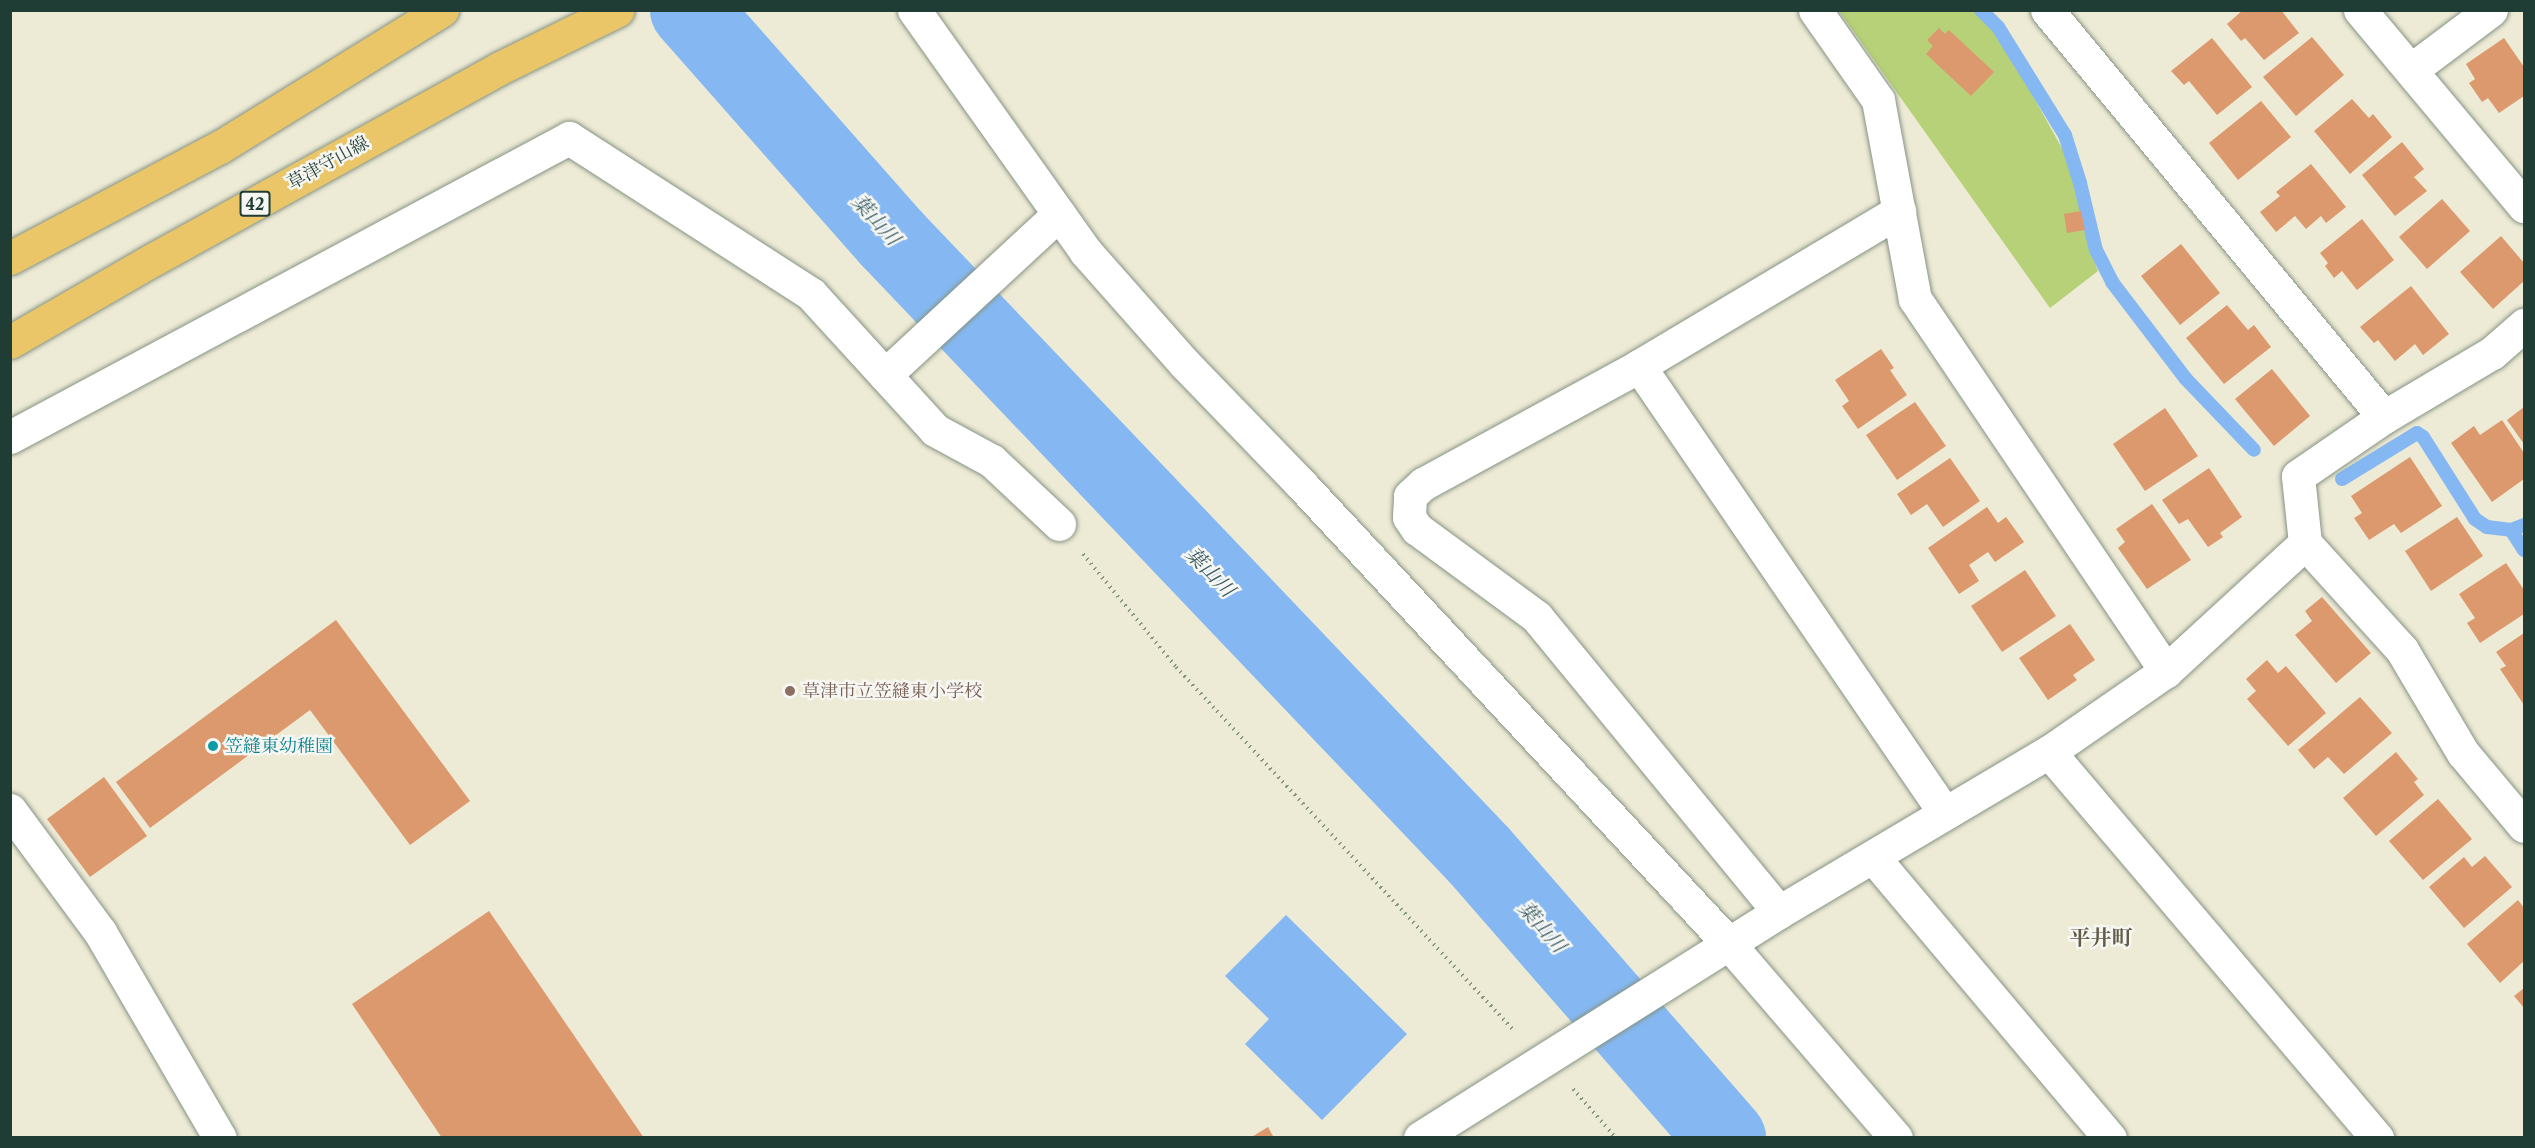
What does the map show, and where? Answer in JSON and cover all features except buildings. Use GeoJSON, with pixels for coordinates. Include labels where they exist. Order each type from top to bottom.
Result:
{"type":"FeatureCollection","features":[{"type":"Feature","properties":{"kind":"main road"},"geometry":{"type":"LineString","coordinates":[[10,258],[220,147],[442,10]]}},
{"type":"Feature","properties":{"kind":"main road","name":"草津守山線"},"geometry":{"type":"LineString","coordinates":[[10,342],[154,259],[500,68],[618,10]]}},
{"type":"Feature","properties":{"kind":"street"},"geometry":{"type":"LineString","coordinates":[[914,10],[1085,251],[1185,364],[1300,483],[1730,944],[1896,1137]]}},
{"type":"Feature","properties":{"kind":"street"},"geometry":{"type":"LineString","coordinates":[[1815,10],[1878,100],[1915,299],[2166,671]]}},
{"type":"Feature","properties":{"kind":"street"},"geometry":{"type":"LineString","coordinates":[[2047,10],[2384,417]]}},
{"type":"Feature","properties":{"kind":"street"},"geometry":{"type":"LineString","coordinates":[[2360,10],[2524,206]]}},
{"type":"Feature","properties":{"kind":"street"},"geometry":{"type":"LineString","coordinates":[[2411,70],[2491,10]]}},
{"type":"Feature","properties":{"kind":"street"},"geometry":{"type":"LineString","coordinates":[[10,437],[569,138],[811,294],[935,430],[992,461],[1059,524]]}},
{"type":"Feature","properties":{"kind":"street"},"geometry":{"type":"LineString","coordinates":[[1779,912],[1537,617],[1418,529],[1409,517],[1410,496],[1423,484],[1639,366],[1899,211]]}},
{"type":"Feature","properties":{"kind":"street"},"geometry":{"type":"LineString","coordinates":[[885,375],[1059,214]]}},
{"type":"Feature","properties":{"kind":"street"},"geometry":{"type":"LineString","coordinates":[[2524,325],[2492,353],[2384,417],[2298,476],[2305,543],[2402,650],[2463,753],[2524,826]]}},
{"type":"Feature","properties":{"kind":"street"},"geometry":{"type":"LineString","coordinates":[[1639,366],[1944,812]]}},
{"type":"Feature","properties":{"kind":"street"},"geometry":{"type":"LineString","coordinates":[[1420,1137],[1779,912],[1944,812],[2049,752],[2166,671],[2305,543]]}},
{"type":"Feature","properties":{"kind":"street"},"geometry":{"type":"LineString","coordinates":[[2049,752],[2377,1137]]}},
{"type":"Feature","properties":{"kind":"street"},"geometry":{"type":"LineString","coordinates":[[10,810],[100,932],[219,1137]]}},
{"type":"Feature","properties":{"kind":"street"},"geometry":{"type":"LineString","coordinates":[[1873,857],[2110,1137]]}},
{"type":"Feature","properties":{"kind":"path"},"geometry":{"type":"LineString","coordinates":[[1059,524],[1176,667],[1543,1062],[1578,1094],[1616,1137]]}},
{"type":"Feature","properties":{"kind":"green space"},"geometry":{"type":"Polygon","coordinates":[[[1839,11],[1974,11],[1992,29],[2018,69],[2064,152],[2079,198],[2090,251],[2098,271],[2050,308],[1839,11]]]}},
{"type":"Feature","properties":{"kind":"water"},"geometry":{"type":"Polygon","coordinates":[[[1286,915],[1407,1034],[1322,1120],[1245,1044],[1269,1019],[1225,976],[1286,915]]]}},
{"type":"Feature","properties":{"kind":"waterway","name":"葉山川"},"geometry":{"type":"LineString","coordinates":[[690,10],[892,239],[1479,855],[1726,1138]]}},
{"type":"Feature","properties":{"kind":"waterway"},"geometry":{"type":"LineString","coordinates":[[1981,10],[1998,27],[2065,135],[2080,183],[2096,250],[2112,282],[2186,379],[2254,450]]}},
{"type":"Feature","properties":{"kind":"waterway"},"geometry":{"type":"LineString","coordinates":[[2342,479],[2417,433],[2423,437],[2475,519],[2487,527],[2511,530],[2524,525]]}},
{"type":"Feature","properties":{"kind":"waterway"},"geometry":{"type":"LineString","coordinates":[[2511,530],[2524,550]]}},
{"type":"Feature","properties":{"kind":"place","name":"草津市立笠縫東小学校"},"geometry":{"type":"Point","coordinates":[790,691]}},
{"type":"Feature","properties":{"kind":"place","name":"笠縫東幼稚園"},"geometry":{"type":"Point","coordinates":[213,746]}},
{"type":"Feature","properties":{"kind":"district","name":"平井町"},"geometry":{"type":"Point","coordinates":[2101,938]}}]}
